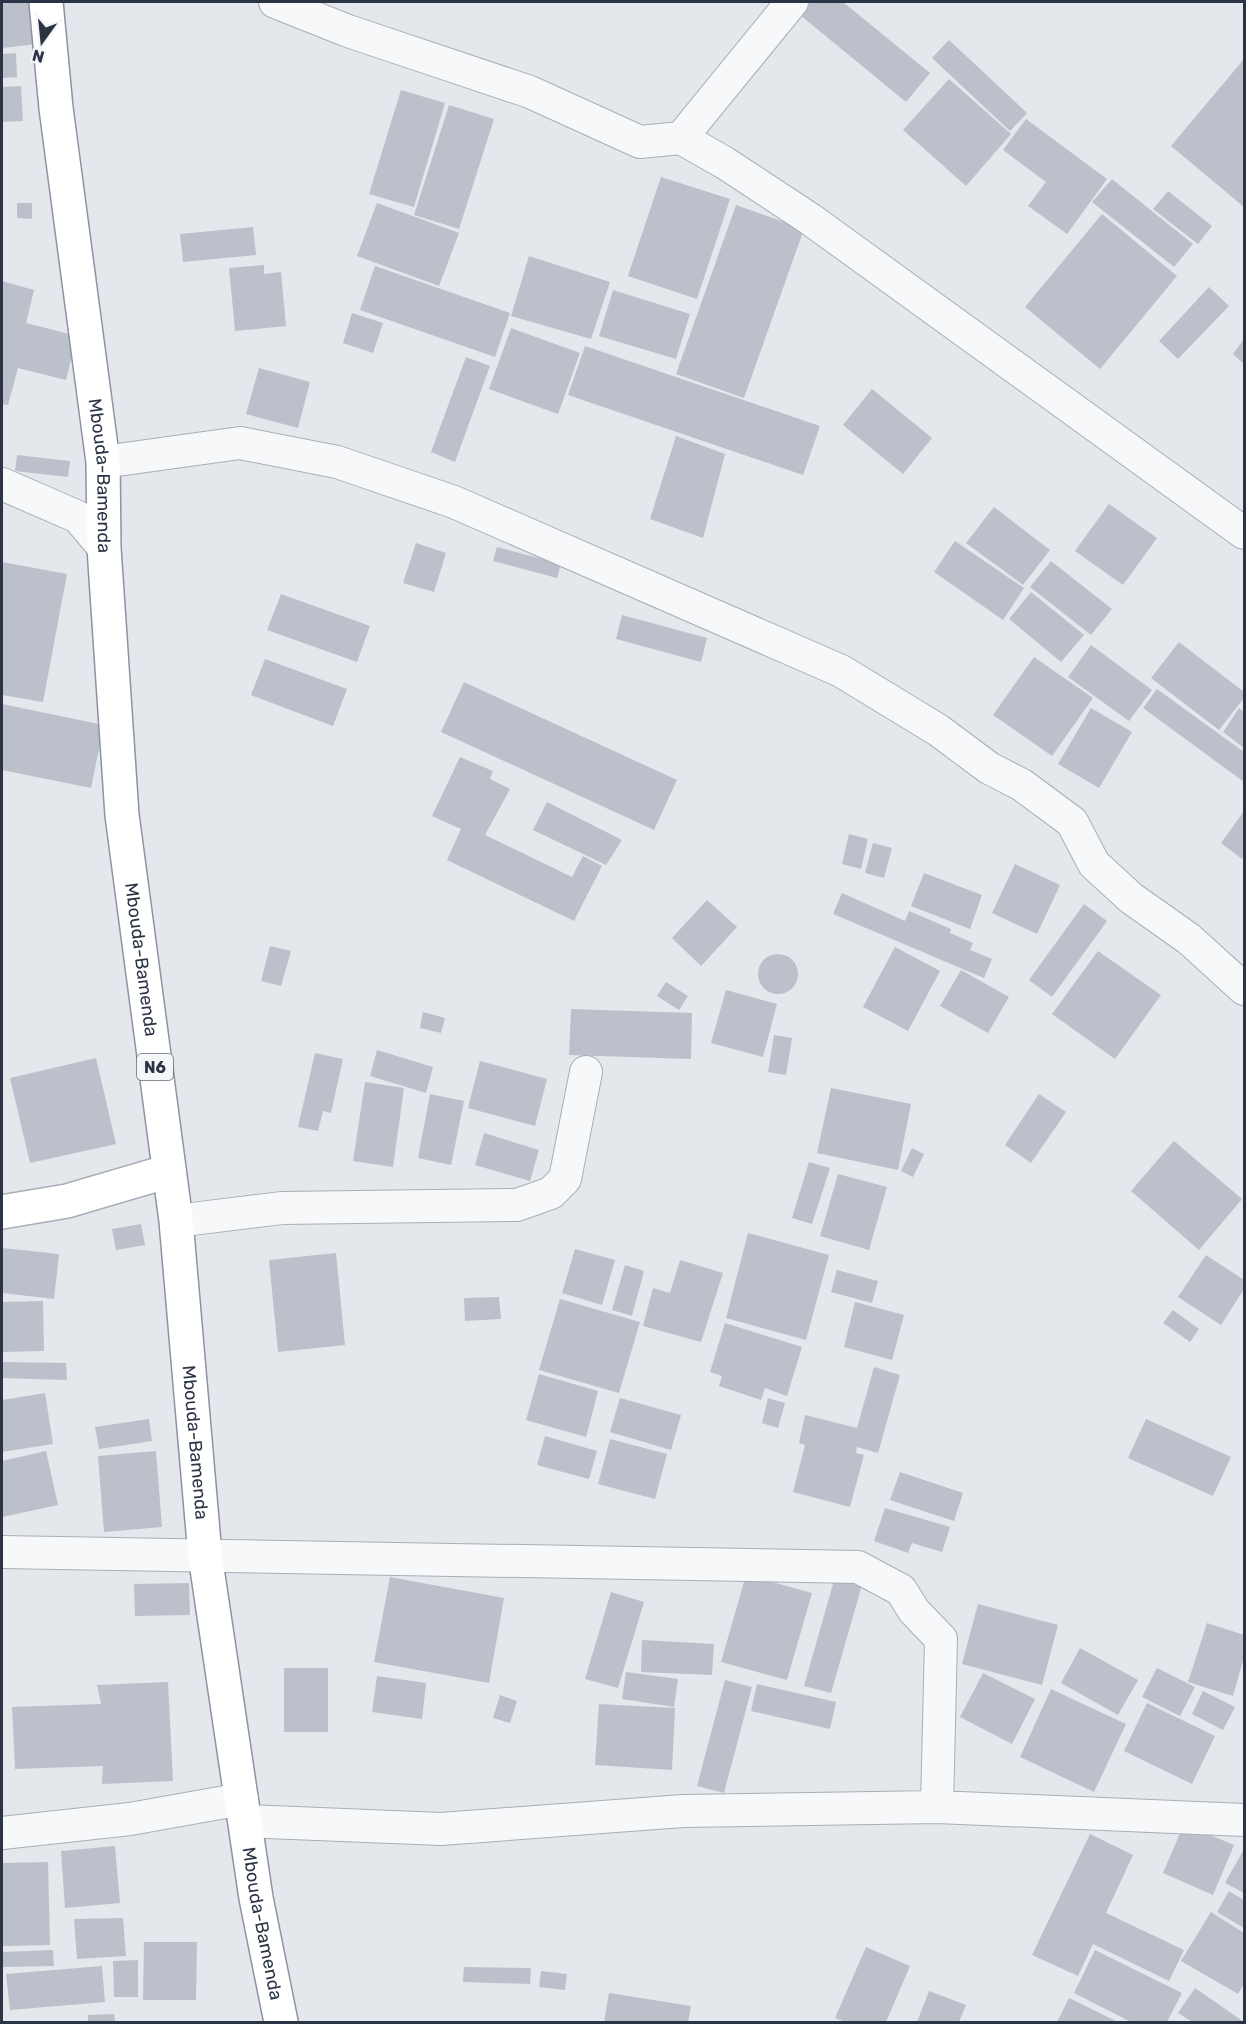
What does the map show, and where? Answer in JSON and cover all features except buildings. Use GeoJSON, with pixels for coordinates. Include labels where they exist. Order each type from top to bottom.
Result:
{"type":"FeatureCollection","features":[{"type":"Feature","properties":{"kind":"main road","name":"Mbouda-Bamenda"},"geometry":{"type":"LineString","coordinates":[[46,2],[56,108],[102,462],[104,548],[122,815],[176,1221],[205,1555],[256,1898],[281,2022]]}},
{"type":"Feature","properties":{"kind":"main road"},"geometry":{"type":"LineString","coordinates":[[2,1212],[67,1201],[169,1171]]}},
{"type":"Feature","properties":{"kind":"street"},"geometry":{"type":"LineString","coordinates":[[275,2],[348,31],[530,92],[640,142],[681,138],[725,163],[810,219],[1245,533]]}},
{"type":"Feature","properties":{"kind":"street"},"geometry":{"type":"LineString","coordinates":[[681,138],[792,2]]}},
{"type":"Feature","properties":{"kind":"street"},"geometry":{"type":"LineString","coordinates":[[102,462],[240,443],[337,462],[454,502],[841,671],[938,730],[989,768],[1022,785],[1072,822],[1094,864],[1131,898],[1189,939],[1245,988]]}},
{"type":"Feature","properties":{"kind":"street"},"geometry":{"type":"LineString","coordinates":[[2,484],[78,517],[104,548]]}},
{"type":"Feature","properties":{"kind":"street"},"geometry":{"type":"LineString","coordinates":[[176,1221],[282,1208],[517,1205],[543,1196],[551,1193],[565,1179],[586,1072]]}},
{"type":"Feature","properties":{"kind":"street"},"geometry":{"type":"LineString","coordinates":[[2,1552],[858,1567],[901,1590],[914,1611],[941,1640],[937,1807]]}},
{"type":"Feature","properties":{"kind":"street"},"geometry":{"type":"LineString","coordinates":[[2,1833],[244,1810],[441,1828],[682,1811],[937,1807],[1245,1820]]}}]}
